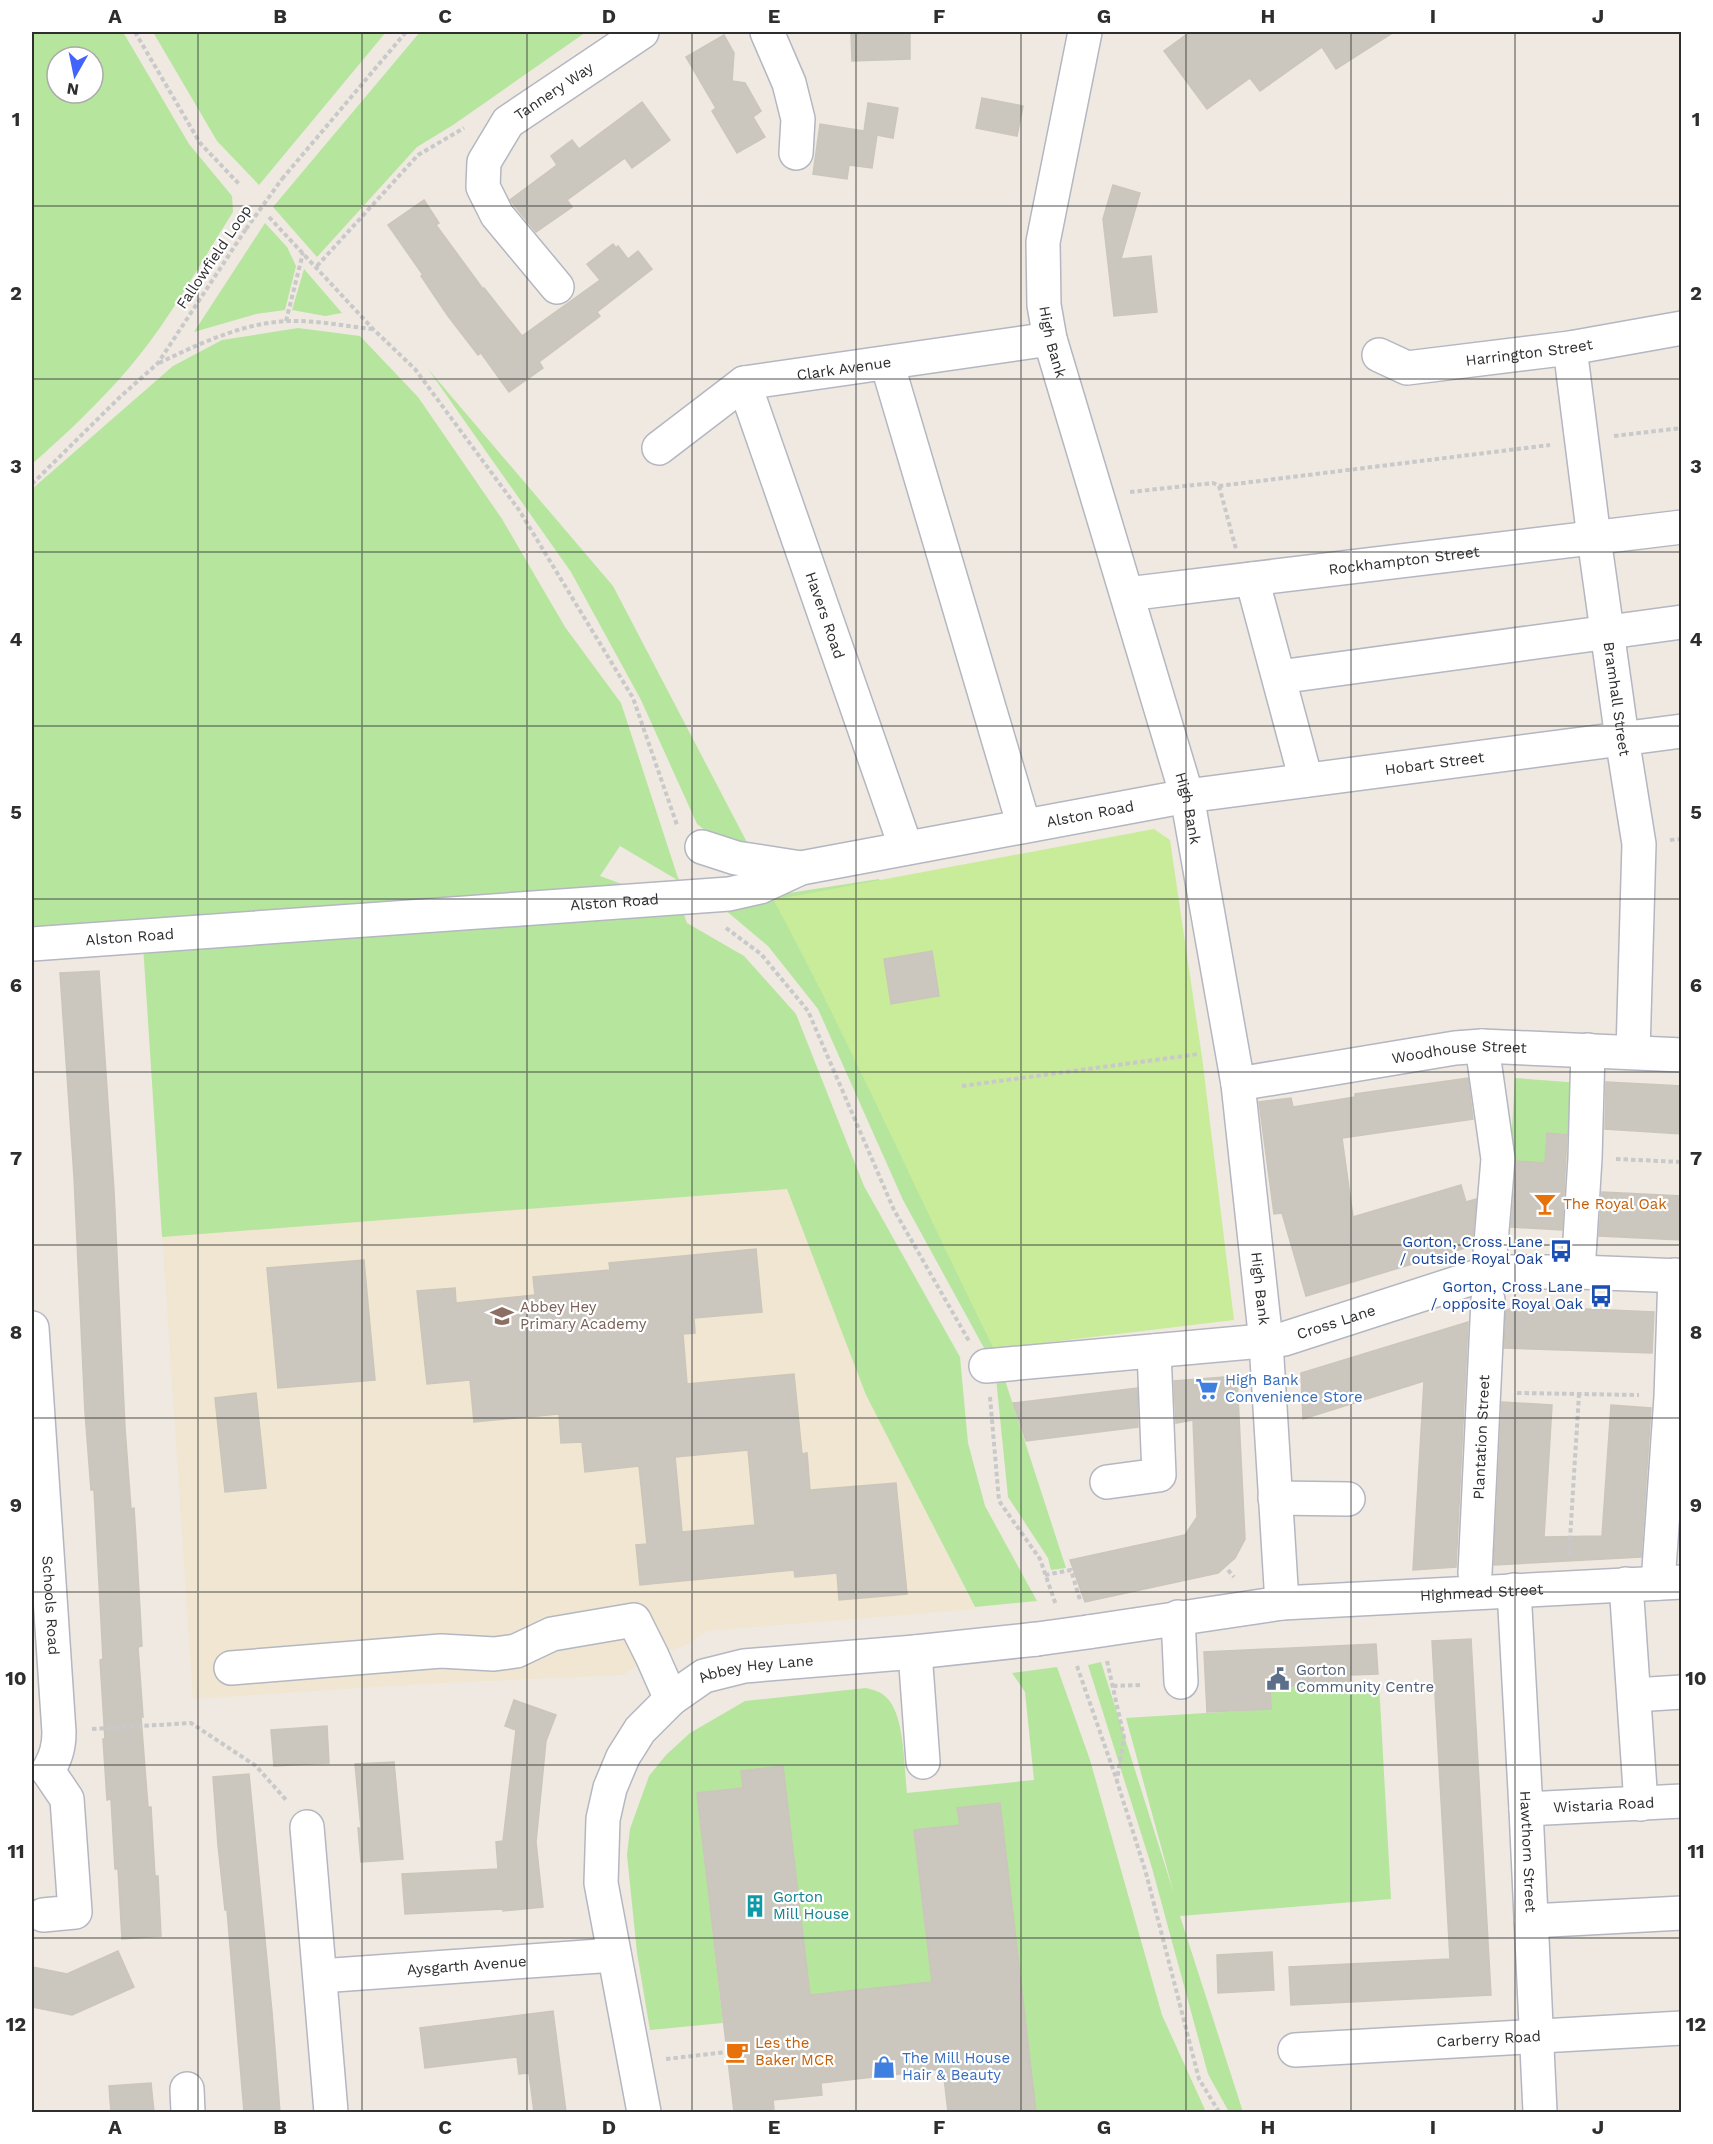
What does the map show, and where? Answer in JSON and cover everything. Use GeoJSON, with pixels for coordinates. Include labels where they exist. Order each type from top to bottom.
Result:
{"type":"FeatureCollection","features":[{"type":"Feature","properties":{"kind":"street","name":"Tannery Way"},"geometry":{"type":"LineString","coordinates":[[557,287],[497,215],[483,188],[484,162],[508,122],[642,32]]}},
{"type":"Feature","properties":{"kind":"street"},"geometry":{"type":"LineString","coordinates":[[767,32],[789,83],[798,119],[796,153]]}},
{"type":"Feature","properties":{"kind":"street","name":"High Bank"},"geometry":{"type":"LineString","coordinates":[[1086,32],[1043,242],[1044,305],[1050,339],[1186,796],[1238,1084],[1266,1342],[1282,1603]]}},
{"type":"Feature","properties":{"kind":"street","name":"Harrington Street"},"geometry":{"type":"LineString","coordinates":[[1379,355],[1407,368],[1570,348],[1682,328]]}},
{"type":"Feature","properties":{"kind":"street","name":"Clark Avenue"},"geometry":{"type":"LineString","coordinates":[[659,448],[744,383],[1050,339]]}},
{"type":"Feature","properties":{"kind":"street","name":"Bramhall Street"},"geometry":{"type":"LineString","coordinates":[[1570,348],[1607,632],[1639,844],[1633,1052]]}},
{"type":"Feature","properties":{"kind":"street"},"geometry":{"type":"LineString","coordinates":[[887,363],[1024,826]]}},
{"type":"Feature","properties":{"kind":"street","name":"Havers Road"},"geometry":{"type":"LineString","coordinates":[[744,383],[906,848]]}},
{"type":"Feature","properties":{"kind":"street","name":"Rockhampton Street"},"geometry":{"type":"LineString","coordinates":[[1127,594],[1682,527]]}},
{"type":"Feature","properties":{"kind":"street"},"geometry":{"type":"LineString","coordinates":[[1252,579],[1306,780]]}},
{"type":"Feature","properties":{"kind":"street"},"geometry":{"type":"LineString","coordinates":[[1279,677],[1682,622]]}},
{"type":"Feature","properties":{"kind":"street","name":"Hobart Street"},"geometry":{"type":"LineString","coordinates":[[1186,796],[1682,730]]}},
{"type":"Feature","properties":{"kind":"street","name":"Alston Road"},"geometry":{"type":"LineString","coordinates":[[32,944],[729,894],[760,887],[801,868],[1186,796]]}},
{"type":"Feature","properties":{"kind":"street"},"geometry":{"type":"LineString","coordinates":[[702,847],[736,858],[801,868]]}},
{"type":"Feature","properties":{"kind":"street","name":"Woodhouse Street"},"geometry":{"type":"LineString","coordinates":[[1238,1084],[1455,1048],[1482,1046],[1682,1054]]}},
{"type":"Feature","properties":{"kind":"street","name":"Plantation Street"},"geometry":{"type":"LineString","coordinates":[[1475,1573],[1490,1254],[1498,1159],[1482,1046]]}},
{"type":"Feature","properties":{"kind":"street"},"geometry":{"type":"LineString","coordinates":[[1578,1272],[1585,1158],[1588,1050]]}},
{"type":"Feature","properties":{"kind":"street","name":"Cross Lane"},"geometry":{"type":"LineString","coordinates":[[986,1366],[1284,1340],[1490,1286],[1578,1272],[1678,1276]]}},
{"type":"Feature","properties":{"kind":"street"},"geometry":{"type":"LineString","coordinates":[[1670,1582],[1671,1397],[1678,1276]]}},
{"type":"Feature","properties":{"kind":"street","name":"Schools Road"},"geometry":{"type":"LineString","coordinates":[[32,1328],[59,1732],[56,1758],[40,1775]]}},
{"type":"Feature","properties":{"kind":"street"},"geometry":{"type":"LineString","coordinates":[[1107,1482],[1159,1475],[1154,1351]]}},
{"type":"Feature","properties":{"kind":"street"},"geometry":{"type":"LineString","coordinates":[[1275,1498],[1348,1499]]}},
{"type":"Feature","properties":{"kind":"street","name":"Highmead Street"},"geometry":{"type":"LineString","coordinates":[[1282,1603],[1670,1582]]}},
{"type":"Feature","properties":{"kind":"street"},"geometry":{"type":"LineString","coordinates":[[1626,1584],[1641,1803]]}},
{"type":"Feature","properties":{"kind":"street","name":"Hawthorn Street"},"geometry":{"type":"LineString","coordinates":[[1514,1590],[1540,2112]]}},
{"type":"Feature","properties":{"kind":"street","name":"Abbey Hey Lane"},"geometry":{"type":"LineString","coordinates":[[644,2112],[601,1883],[601,1852],[605,1809],[610,1788],[623,1756],[640,1730],[671,1699],[705,1676],[744,1666],[1037,1639],[1092,1629],[1282,1603]]}},
{"type":"Feature","properties":{"kind":"street"},"geometry":{"type":"LineString","coordinates":[[1178,1617],[1181,1682]]}},
{"type":"Feature","properties":{"kind":"street"},"geometry":{"type":"LineString","coordinates":[[231,1668],[441,1651],[460,1654],[494,1654],[516,1651],[552,1634],[634,1620],[671,1699]]}},
{"type":"Feature","properties":{"kind":"street"},"geometry":{"type":"LineString","coordinates":[[915,1652],[923,1762]]}},
{"type":"Feature","properties":{"kind":"street"},"geometry":{"type":"LineString","coordinates":[[1634,1695],[1682,1692]]}},
{"type":"Feature","properties":{"kind":"street"},"geometry":{"type":"LineString","coordinates":[[40,1775],[67,1799],[75,1912],[43,1915]]}},
{"type":"Feature","properties":{"kind":"street","name":"Wistaria Road"},"geometry":{"type":"LineString","coordinates":[[1526,1809],[1682,1801]]}},
{"type":"Feature","properties":{"kind":"street"},"geometry":{"type":"LineString","coordinates":[[307,1827],[331,2112]]}},
{"type":"Feature","properties":{"kind":"street"},"geometry":{"type":"LineString","coordinates":[[1531,1921],[1682,1913]]}},
{"type":"Feature","properties":{"kind":"street","name":"Aysgarth Avenue"},"geometry":{"type":"LineString","coordinates":[[320,1976],[614,1955]]}},
{"type":"Feature","properties":{"kind":"street","name":"Carberry Road"},"geometry":{"type":"LineString","coordinates":[[1295,2050],[1682,2028]]}},
{"type":"Feature","properties":{"kind":"path"},"geometry":{"type":"LineString","coordinates":[[135,32],[200,143],[240,185]]}},
{"type":"Feature","properties":{"kind":"path","name":"Fallowfield Loop"},"geometry":{"type":"LineString","coordinates":[[32,484],[158,363],[282,178],[406,32]]}},
{"type":"Feature","properties":{"kind":"path"},"geometry":{"type":"LineString","coordinates":[[317,267],[418,155],[471,124]]}},
{"type":"Feature","properties":{"kind":"path"},"geometry":{"type":"LineString","coordinates":[[269,217],[373,329],[415,369],[519,510],[633,698],[679,831],[702,847]]}},
{"type":"Feature","properties":{"kind":"path"},"geometry":{"type":"LineString","coordinates":[[286,321],[303,252]]}},
{"type":"Feature","properties":{"kind":"path"},"geometry":{"type":"LineString","coordinates":[[158,363],[206,341],[249,328],[286,321],[373,329]]}},
{"type":"Feature","properties":{"kind":"path"},"geometry":{"type":"LineString","coordinates":[[1097,495],[1213,483],[1219,486],[1682,428]]}},
{"type":"Feature","properties":{"kind":"path"},"geometry":{"type":"LineString","coordinates":[[1219,486],[1240,564],[1252,579]]}},
{"type":"Feature","properties":{"kind":"path"},"geometry":{"type":"LineString","coordinates":[[718,923],[761,954],[808,1011],[894,1210],[958,1323],[986,1366],[999,1501],[1040,1559],[1057,1609]]}},
{"type":"Feature","properties":{"kind":"path"},"geometry":{"type":"LineString","coordinates":[[962,1086],[1232,1049]]}},
{"type":"Feature","properties":{"kind":"path"},"geometry":{"type":"LineString","coordinates":[[1585,1158],[1682,1162]]}},
{"type":"Feature","properties":{"kind":"path"},"geometry":{"type":"LineString","coordinates":[[1484,1392],[1648,1395]]}},
{"type":"Feature","properties":{"kind":"path"},"geometry":{"type":"LineString","coordinates":[[1569,1563],[1580,1394]]}},
{"type":"Feature","properties":{"kind":"path"},"geometry":{"type":"LineString","coordinates":[[1046,1575],[1071,1570],[1113,1686],[1124,1737],[1117,1783]]}},
{"type":"Feature","properties":{"kind":"path"},"geometry":{"type":"LineString","coordinates":[[1228,1570],[1234,1577]]}},
{"type":"Feature","properties":{"kind":"path"},"geometry":{"type":"LineString","coordinates":[[1076,1664],[1146,1873],[1199,2079],[1219,2112]]}},
{"type":"Feature","properties":{"kind":"path"},"geometry":{"type":"LineString","coordinates":[[1113,1686],[1142,1685]]}},
{"type":"Feature","properties":{"kind":"path"},"geometry":{"type":"LineString","coordinates":[[59,1732],[191,1723],[256,1766],[307,1827]]}},
{"type":"Feature","properties":{"kind":"path"},"geometry":{"type":"LineString","coordinates":[[662,2060],[727,2052]]}},
{"type":"Feature","properties":{"kind":"shaded area","name":"Abbey Hey Primary Academy"},"geometry":{"type":"Polygon","coordinates":[[[684,915],[866,1395],[975,1609],[706,1631],[684,1646],[652,1656],[623,1675],[421,1684],[193,1699],[143,944],[684,915]]]}},
{"type":"Feature","properties":{"kind":"green space"},"geometry":{"type":"Polygon","coordinates":[[[32,32],[123,32],[189,144],[232,196],[233,212],[171,312],[144,350],[118,381],[70,430],[32,464],[32,32]]]}},
{"type":"Feature","properties":{"kind":"green space"},"geometry":{"type":"Polygon","coordinates":[[[153,32],[386,32],[259,185],[217,141],[153,32]]]}},
{"type":"Feature","properties":{"kind":"green space"},"geometry":{"type":"Polygon","coordinates":[[[420,32],[586,32],[453,125],[417,147],[317,257],[273,207],[420,32]]]}},
{"type":"Feature","properties":{"kind":"green space"},"geometry":{"type":"Polygon","coordinates":[[[265,223],[287,247],[296,266],[285,310],[256,314],[194,332],[265,223]]]}},
{"type":"Feature","properties":{"kind":"green space"},"geometry":{"type":"Polygon","coordinates":[[[304,269],[342,313],[325,316],[292,310],[304,269]]]}},
{"type":"Feature","properties":{"kind":"green space"},"geometry":{"type":"Polygon","coordinates":[[[298,328],[360,336],[418,397],[502,519],[565,627],[621,703],[679,881],[620,846],[600,876],[641,891],[32,931],[32,489],[173,366],[222,340],[298,328]]]}},
{"type":"Feature","properties":{"kind":"green space"},"geometry":{"type":"Polygon","coordinates":[[[428,369],[613,586],[751,850],[716,839],[697,824],[641,700],[571,572],[428,369]]]}},
{"type":"Feature","properties":{"kind":"green space"},"geometry":{"type":"Polygon","coordinates":[[[1154,829],[1170,840],[1202,1057],[1234,1320],[994,1349],[858,1066],[772,897],[784,898],[1154,829]]]}},
{"type":"Feature","properties":{"kind":"green space"},"geometry":{"type":"Polygon","coordinates":[[[879,879],[1001,1368],[1066,1568],[1051,1570],[1048,1558],[1008,1497],[995,1368],[903,1200],[818,1009],[768,946],[718,904],[879,879]]]}},
{"type":"Feature","properties":{"kind":"green space"},"geometry":{"type":"Polygon","coordinates":[[[684,915],[687,923],[744,956],[796,1014],[864,1186],[960,1357],[968,1443],[985,1506],[1037,1601],[975,1607],[866,1395],[787,1189],[162,1237],[143,944],[684,915]]]}},
{"type":"Feature","properties":{"kind":"green space"},"geometry":{"type":"Polygon","coordinates":[[[1515,1078],[1580,1083],[1580,1136],[1547,1133],[1545,1163],[1510,1161],[1515,1078]]]}},
{"type":"Feature","properties":{"kind":"green space"},"geometry":{"type":"Polygon","coordinates":[[[1101,1662],[1174,1894],[1126,1718],[1270,1709],[1270,1687],[1379,1683],[1391,1899],[1180,1916],[1243,2112],[1229,2112],[1208,2074],[1152,1868],[1088,1665],[1101,1662]]]}},
{"type":"Feature","properties":{"kind":"green space"},"geometry":{"type":"Polygon","coordinates":[[[1057,1667],[1090,1760],[1162,2015],[1206,2112],[1036,2112],[1000,1803],[958,1808],[960,1825],[914,1831],[932,1982],[810,1995],[783,1766],[741,1771],[743,1788],[697,1793],[723,2023],[650,2030],[637,1953],[627,1855],[630,1829],[649,1776],[666,1755],[690,1733],[745,1701],[866,1688],[879,1692],[893,1706],[903,1743],[907,1793],[1034,1780],[1025,1692],[1012,1673],[1057,1667]]]}},
{"type":"Feature","properties":{"kind":"building"},"geometry":{"type":"Polygon","coordinates":[[[851,32],[910,32],[910,59],[852,61],[851,32]]]}},
{"type":"Feature","properties":{"kind":"building"},"geometry":{"type":"Polygon","coordinates":[[[1190,32],[1394,32],[1336,69],[1322,47],[1260,91],[1250,78],[1207,109],[1164,51],[1190,32]]]}},
{"type":"Feature","properties":{"kind":"building"},"geometry":{"type":"Polygon","coordinates":[[[724,35],[734,53],[732,81],[745,83],[761,111],[753,117],[765,137],[737,153],[712,111],[716,108],[686,57],[724,35]]]}},
{"type":"Feature","properties":{"kind":"building"},"geometry":{"type":"Polygon","coordinates":[[[982,98],[1023,106],[1017,136],[976,128],[982,98]]]}},
{"type":"Feature","properties":{"kind":"building"},"geometry":{"type":"Polygon","coordinates":[[[642,102],[670,140],[632,168],[625,158],[567,200],[572,207],[536,232],[510,200],[557,165],[551,156],[572,140],[579,149],[642,102]]]}},
{"type":"Feature","properties":{"kind":"building"},"geometry":{"type":"Polygon","coordinates":[[[868,103],[898,108],[893,138],[877,135],[872,168],[849,165],[847,179],[813,174],[820,124],[864,131],[868,103]]]}},
{"type":"Feature","properties":{"kind":"building"},"geometry":{"type":"Polygon","coordinates":[[[1113,185],[1140,193],[1121,259],[1151,256],[1157,312],[1114,316],[1103,219],[1113,185]]]}},
{"type":"Feature","properties":{"kind":"building"},"geometry":{"type":"Polygon","coordinates":[[[424,200],[439,223],[436,225],[483,289],[522,336],[600,280],[587,264],[613,244],[616,248],[618,246],[628,259],[638,251],[652,269],[597,312],[600,316],[539,362],[543,368],[509,392],[481,353],[478,355],[448,316],[388,225],[424,200]]]}},
{"type":"Feature","properties":{"kind":"building"},"geometry":{"type":"Polygon","coordinates":[[[932,951],[939,996],[891,1004],[884,959],[932,951]]]}},
{"type":"Feature","properties":{"kind":"building"},"geometry":{"type":"Polygon","coordinates":[[[99,971],[114,1191],[125,1428],[131,1509],[134,1508],[136,1539],[142,1646],[138,1647],[143,1717],[141,1717],[148,1807],[151,1807],[155,1876],[158,1876],[161,1936],[122,1939],[118,1869],[115,1869],[111,1799],[107,1800],[103,1739],[105,1739],[100,1660],[103,1659],[94,1490],[91,1490],[85,1412],[74,1177],[60,973],[99,971]]]}},
{"type":"Feature","properties":{"kind":"building"},"geometry":{"type":"Polygon","coordinates":[[[1468,1078],[1473,1119],[1342,1138],[1353,1217],[1461,1185],[1466,1202],[1476,1199],[1472,1246],[1306,1296],[1282,1213],[1274,1214],[1259,1102],[1291,1098],[1293,1107],[1355,1097],[1355,1094],[1468,1078]]]}},
{"type":"Feature","properties":{"kind":"building"},"geometry":{"type":"Polygon","coordinates":[[[1606,1082],[1682,1086],[1682,1134],[1605,1129],[1606,1082]]]}},
{"type":"Feature","properties":{"kind":"building","name":"The Royal Oak"},"geometry":{"type":"Polygon","coordinates":[[[1547,1133],[1567,1135],[1562,1230],[1511,1227],[1517,1161],[1545,1163],[1547,1133]]]}},
{"type":"Feature","properties":{"kind":"building"},"geometry":{"type":"Polygon","coordinates":[[[1602,1192],[1682,1196],[1682,1240],[1599,1236],[1602,1192]]]}},
{"type":"Feature","properties":{"kind":"building"},"geometry":{"type":"Polygon","coordinates":[[[756,1249],[762,1312],[694,1318],[695,1333],[683,1334],[687,1384],[794,1374],[802,1454],[807,1453],[810,1490],[896,1483],[907,1594],[839,1600],[837,1573],[795,1577],[794,1570],[640,1585],[636,1545],[647,1544],[639,1466],[585,1472],[582,1442],[561,1443],[559,1414],[474,1422],[470,1380],[427,1384],[417,1291],[455,1288],[456,1303],[535,1295],[533,1277],[610,1270],[609,1263],[756,1249]],[[748,1450],[675,1457],[682,1532],[755,1525],[748,1450]]]}},
{"type":"Feature","properties":{"kind":"building"},"geometry":{"type":"Polygon","coordinates":[[[364,1260],[375,1380],[278,1388],[267,1268],[364,1260]]]}},
{"type":"Feature","properties":{"kind":"building"},"geometry":{"type":"Polygon","coordinates":[[[1521,1306],[1654,1312],[1652,1353],[1504,1348],[1506,1310],[1521,1306]]]}},
{"type":"Feature","properties":{"kind":"building"},"geometry":{"type":"Polygon","coordinates":[[[1468,1322],[1456,1567],[1413,1570],[1424,1381],[1303,1419],[1301,1373],[1468,1322]]]}},
{"type":"Feature","properties":{"kind":"building"},"geometry":{"type":"Polygon","coordinates":[[[1237,1376],[1245,1539],[1235,1558],[1218,1573],[1085,1602],[1070,1560],[1185,1535],[1197,1517],[1193,1420],[1176,1423],[1174,1381],[1237,1376]]]}},
{"type":"Feature","properties":{"kind":"building"},"geometry":{"type":"Polygon","coordinates":[[[1137,1388],[1138,1427],[1026,1441],[1013,1403],[1137,1388]]]}},
{"type":"Feature","properties":{"kind":"building"},"geometry":{"type":"Polygon","coordinates":[[[256,1393],[266,1488],[225,1492],[215,1398],[256,1393]]]}},
{"type":"Feature","properties":{"kind":"building"},"geometry":{"type":"Polygon","coordinates":[[[1502,1402],[1552,1405],[1544,1537],[1602,1536],[1611,1405],[1651,1408],[1641,1557],[1494,1565],[1502,1402]]]}},
{"type":"Feature","properties":{"kind":"building"},"geometry":{"type":"Polygon","coordinates":[[[1471,1639],[1491,1995],[1291,2005],[1289,1967],[1450,1959],[1432,1641],[1471,1639]]]}},
{"type":"Feature","properties":{"kind":"building","name":"Gorton Community Centre"},"geometry":{"type":"Polygon","coordinates":[[[1376,1644],[1378,1674],[1350,1675],[1350,1683],[1270,1687],[1271,1709],[1207,1712],[1204,1652],[1376,1644]]]}},
{"type":"Feature","properties":{"kind":"building"},"geometry":{"type":"Polygon","coordinates":[[[514,1700],[556,1715],[546,1741],[536,1842],[543,1907],[503,1911],[503,1909],[405,1914],[402,1874],[498,1869],[496,1842],[503,1841],[516,1730],[505,1726],[514,1700]]]}},
{"type":"Feature","properties":{"kind":"building"},"geometry":{"type":"Polygon","coordinates":[[[327,1726],[329,1763],[274,1766],[271,1730],[327,1726]]]}},
{"type":"Feature","properties":{"kind":"building"},"geometry":{"type":"Polygon","coordinates":[[[394,1762],[403,1859],[361,1862],[358,1828],[361,1828],[355,1764],[394,1762]]]}},
{"type":"Feature","properties":{"kind":"building","name":"Gorton Mill House"},"geometry":{"type":"Polygon","coordinates":[[[783,1766],[810,1995],[932,1982],[914,1830],[960,1825],[957,1808],[1000,1803],[1036,2112],[948,2112],[943,2069],[821,2083],[822,2095],[773,2100],[774,2109],[734,2112],[697,1793],[743,1788],[741,1771],[783,1766]]]}},
{"type":"Feature","properties":{"kind":"building"},"geometry":{"type":"Polygon","coordinates":[[[249,1774],[280,2112],[244,2112],[227,1910],[225,1910],[218,1845],[213,1777],[249,1774]]]}},
{"type":"Feature","properties":{"kind":"building"},"geometry":{"type":"Polygon","coordinates":[[[118,1951],[134,1987],[72,2015],[32,2007],[32,1967],[67,1974],[118,1951]]]}},
{"type":"Feature","properties":{"kind":"building"},"geometry":{"type":"Polygon","coordinates":[[[1272,1952],[1274,1990],[1218,1993],[1217,1955],[1272,1952]]]}},
{"type":"Feature","properties":{"kind":"building"},"geometry":{"type":"Polygon","coordinates":[[[553,2011],[566,2112],[534,2112],[529,2073],[519,2074],[517,2057],[425,2068],[420,2028],[553,2011]]]}},
{"type":"Feature","properties":{"kind":"building"},"geometry":{"type":"Polygon","coordinates":[[[151,2083],[154,2112],[111,2112],[109,2086],[151,2083]]]}},
{"type":"Feature","properties":{"kind":"place","name":"The Royal Oak"},"geometry":{"type":"Point","coordinates":[1545,1204]}},
{"type":"Feature","properties":{"kind":"place","name":"Gorton, Cross Lane / outside Royal Oak"},"geometry":{"type":"Point","coordinates":[1561,1251]}},
{"type":"Feature","properties":{"kind":"place","name":"Gorton, Cross Lane / opposite Royal Oak"},"geometry":{"type":"Point","coordinates":[1601,1296]}},
{"type":"Feature","properties":{"kind":"place","name":"Abbey Hey Primary Academy"},"geometry":{"type":"Point","coordinates":[502,1316]}},
{"type":"Feature","properties":{"kind":"place","name":"High Bank Convenience Store"},"geometry":{"type":"Point","coordinates":[1207,1389]}},
{"type":"Feature","properties":{"kind":"place","name":"Gorton Community Centre"},"geometry":{"type":"Point","coordinates":[1278,1679]}},
{"type":"Feature","properties":{"kind":"place","name":"Gorton Mill House"},"geometry":{"type":"Point","coordinates":[755,1906]}},
{"type":"Feature","properties":{"kind":"place","name":"Les the Baker MCR"},"geometry":{"type":"Point","coordinates":[737,2052]}},
{"type":"Feature","properties":{"kind":"place","name":"The Mill House Hair & Beauty"},"geometry":{"type":"Point","coordinates":[884,2067]}}]}
